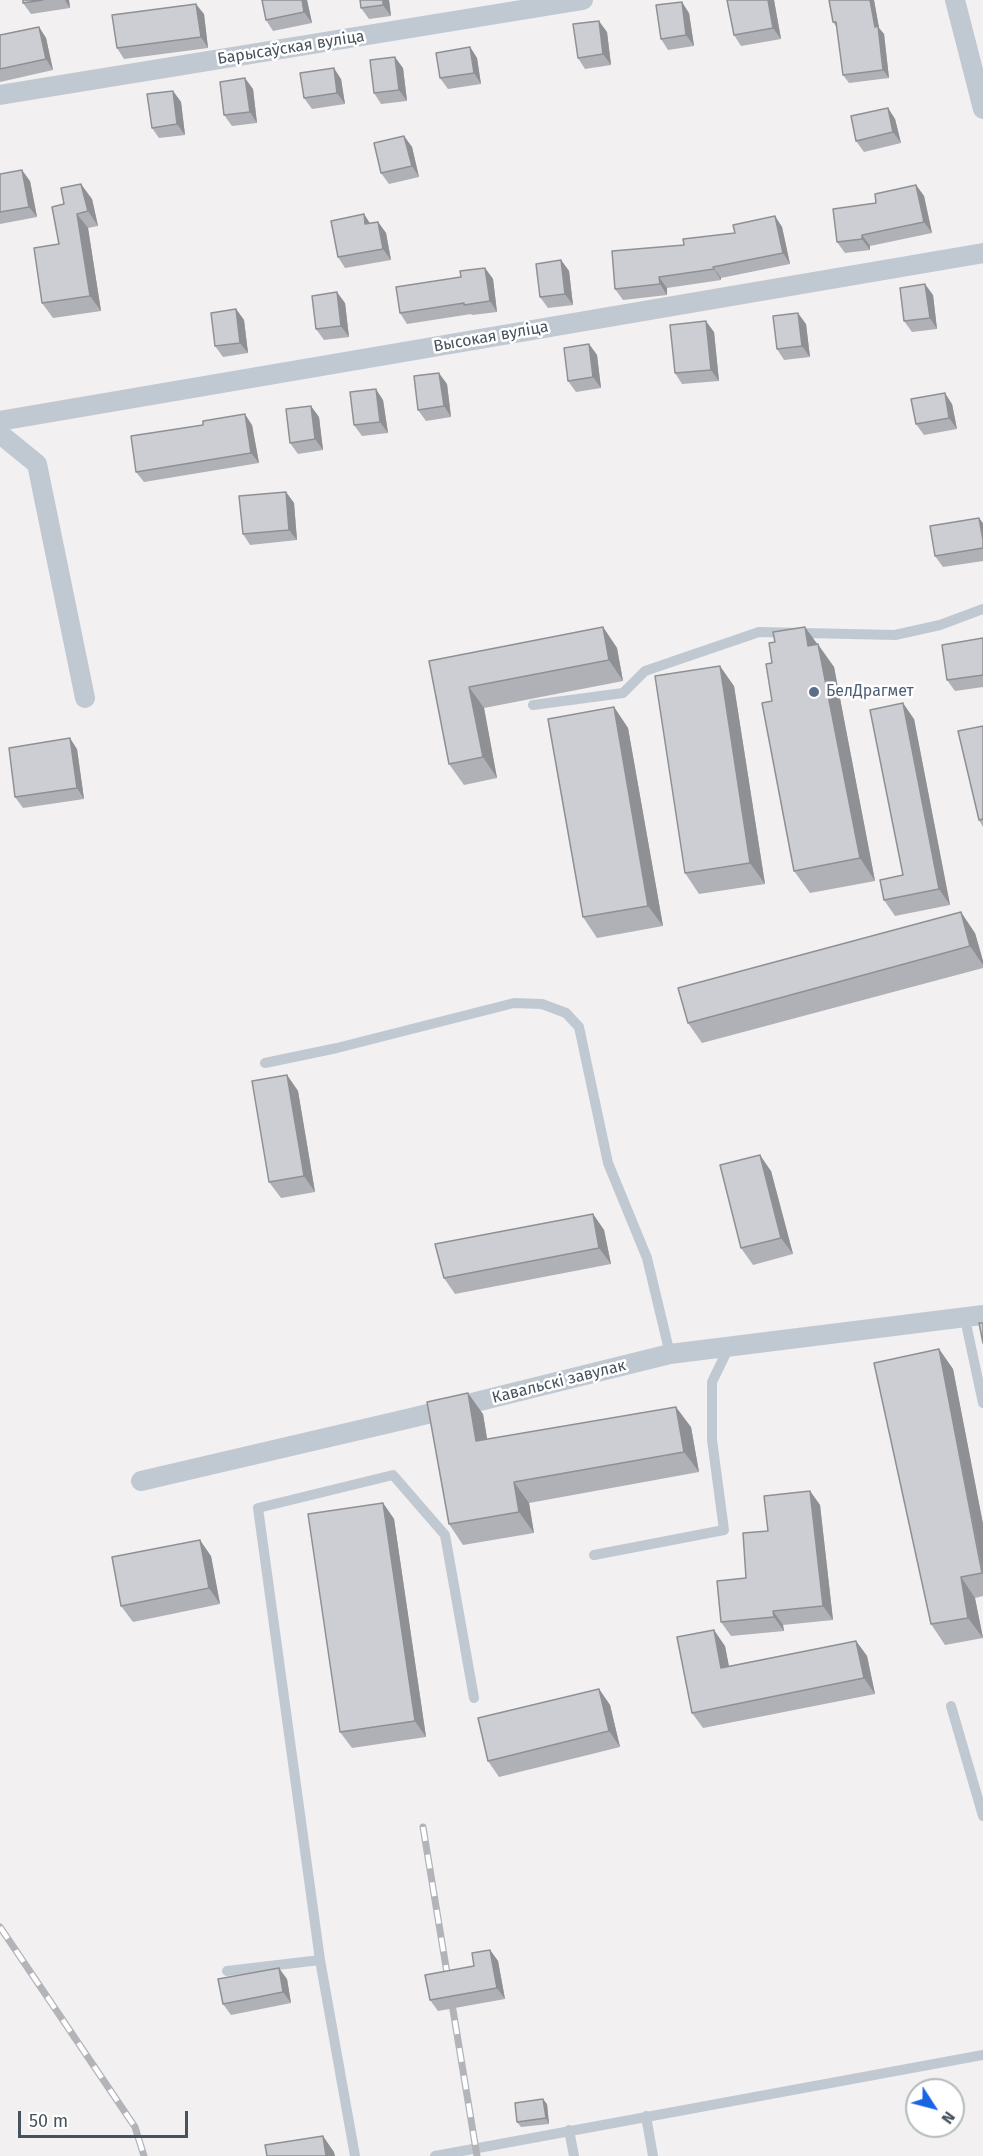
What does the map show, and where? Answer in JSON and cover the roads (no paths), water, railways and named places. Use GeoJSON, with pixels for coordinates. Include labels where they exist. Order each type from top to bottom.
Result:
{"type":"FeatureCollection","features":[{"type":"Feature","properties":{"kind":"street","name":"Барысаўская вуліца"},"geometry":{"type":"LineString","coordinates":[[0,95],[583,0]]}},
{"type":"Feature","properties":{"kind":"street"},"geometry":{"type":"LineString","coordinates":[[955,0],[983,109]]}},
{"type":"Feature","properties":{"kind":"street","name":"Высокая вуліца"},"geometry":{"type":"LineString","coordinates":[[0,421],[983,253]]}},
{"type":"Feature","properties":{"kind":"street"},"geometry":{"type":"LineString","coordinates":[[0,434],[37,464],[85,698]]}},
{"type":"Feature","properties":{"kind":"street","name":"Кавальскі завулак"},"geometry":{"type":"LineString","coordinates":[[141,1481],[670,1354],[974,1317]]}},
{"type":"Feature","properties":{"kind":"lane"},"geometry":{"type":"LineString","coordinates":[[533,705],[623,693],[645,672],[759,632],[895,635],[940,625],[983,609]]}},
{"type":"Feature","properties":{"kind":"lane"},"geometry":{"type":"LineString","coordinates":[[265,1064],[514,1003],[542,1004],[566,1013],[579,1027],[608,1162],[647,1258],[670,1354]]}},
{"type":"Feature","properties":{"kind":"lane"},"geometry":{"type":"LineString","coordinates":[[974,1317],[983,1403]]}},
{"type":"Feature","properties":{"kind":"lane"},"geometry":{"type":"LineString","coordinates":[[594,1555],[724,1530],[712,1440],[712,1382],[729,1347]]}},
{"type":"Feature","properties":{"kind":"lane"},"geometry":{"type":"LineString","coordinates":[[355,2156],[320,1960],[258,1508],[393,1475],[445,1536],[474,1698]]}},
{"type":"Feature","properties":{"kind":"lane"},"geometry":{"type":"LineString","coordinates":[[951,1706],[983,1816]]}},
{"type":"Feature","properties":{"kind":"lane"},"geometry":{"type":"LineString","coordinates":[[227,1971],[320,1960]]}},
{"type":"Feature","properties":{"kind":"lane"},"geometry":{"type":"LineString","coordinates":[[435,2156],[983,2055]]}},
{"type":"Feature","properties":{"kind":"lane"},"geometry":{"type":"LineString","coordinates":[[646,2116],[653,2156]]}},
{"type":"Feature","properties":{"kind":"lane"},"geometry":{"type":"LineString","coordinates":[[569,2130],[574,2156]]}},
{"type":"Feature","properties":{"kind":"railway"},"geometry":{"type":"LineString","coordinates":[[423,1827],[477,2156]]}},
{"type":"Feature","properties":{"kind":"railway"},"geometry":{"type":"LineString","coordinates":[[0,1927],[135,2127],[144,2156]]}},
{"type":"Feature","properties":{"kind":"place","name":"БелДрагмет"},"geometry":{"type":"Point","coordinates":[814,692]}}]}
